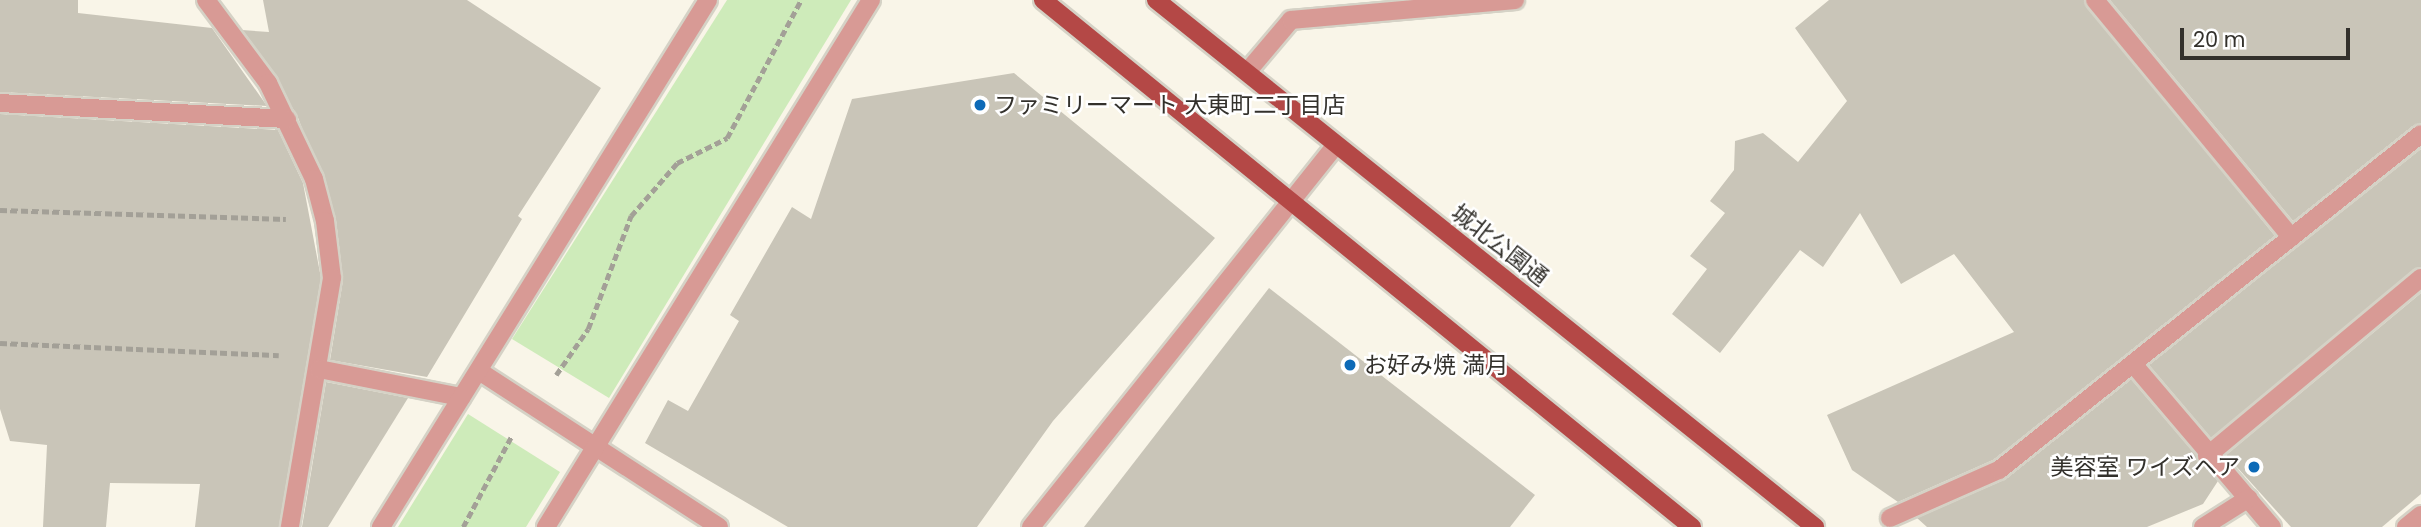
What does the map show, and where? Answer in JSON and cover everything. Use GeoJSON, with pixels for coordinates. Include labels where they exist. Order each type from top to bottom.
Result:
{"type":"FeatureCollection","features":[{"type":"Feature","properties":{"kind":"main road"},"geometry":{"type":"LineString","coordinates":[[1043,0],[1692,527]]}},
{"type":"Feature","properties":{"kind":"main road","name":"城北公園通"},"geometry":{"type":"LineString","coordinates":[[1156,0],[1335,146],[1815,527]]}},
{"type":"Feature","properties":{"kind":"street"},"geometry":{"type":"LineString","coordinates":[[206,0],[287,119],[325,221],[332,278],[320,363],[290,527]]}},
{"type":"Feature","properties":{"kind":"street"},"geometry":{"type":"LineString","coordinates":[[381,527],[708,0]]}},
{"type":"Feature","properties":{"kind":"street"},"geometry":{"type":"LineString","coordinates":[[546,527],[871,0]]}},
{"type":"Feature","properties":{"kind":"street"},"geometry":{"type":"LineString","coordinates":[[1247,72],[1291,20],[1515,0]]}},
{"type":"Feature","properties":{"kind":"street"},"geometry":{"type":"LineString","coordinates":[[2095,0],[2291,237]]}},
{"type":"Feature","properties":{"kind":"street"},"geometry":{"type":"LineString","coordinates":[[0,103],[287,119]]}},
{"type":"Feature","properties":{"kind":"street"},"geometry":{"type":"LineString","coordinates":[[1890,518],[1999,470],[2421,134]]}},
{"type":"Feature","properties":{"kind":"street"},"geometry":{"type":"LineString","coordinates":[[1031,527],[1335,146]]}},
{"type":"Feature","properties":{"kind":"street"},"geometry":{"type":"LineString","coordinates":[[2207,456],[2421,278]]}},
{"type":"Feature","properties":{"kind":"street"},"geometry":{"type":"LineString","coordinates":[[320,363],[461,397]]}},
{"type":"Feature","properties":{"kind":"street"},"geometry":{"type":"LineString","coordinates":[[2134,365],[2207,456],[2249,498],[2273,527]]}},
{"type":"Feature","properties":{"kind":"street"},"geometry":{"type":"LineString","coordinates":[[480,371],[719,527]]}},
{"type":"Feature","properties":{"kind":"street"},"geometry":{"type":"LineString","coordinates":[[2203,527],[2249,498]]}},
{"type":"Feature","properties":{"kind":"street"},"geometry":{"type":"LineString","coordinates":[[2406,527],[2421,515]]}},
{"type":"Feature","properties":{"kind":"path"},"geometry":{"type":"LineString","coordinates":[[556,375],[588,329],[631,216],[677,163],[727,138],[801,0]]}},
{"type":"Feature","properties":{"kind":"path"},"geometry":{"type":"LineString","coordinates":[[0,210],[325,221]]}},
{"type":"Feature","properties":{"kind":"path"},"geometry":{"type":"LineString","coordinates":[[0,343],[320,363]]}},
{"type":"Feature","properties":{"kind":"path"},"geometry":{"type":"LineString","coordinates":[[463,527],[513,433]]}},
{"type":"Feature","properties":{"kind":"green space"},"geometry":{"type":"Polygon","coordinates":[[[727,0],[851,0],[609,398],[512,339],[727,0]]]}},
{"type":"Feature","properties":{"kind":"green space"},"geometry":{"type":"Polygon","coordinates":[[[468,414],[560,472],[526,527],[398,527],[468,414]]]}},
{"type":"Feature","properties":{"kind":"building"},"geometry":{"type":"Polygon","coordinates":[[[0,0],[78,0],[78,13],[212,28],[267,106],[0,92],[0,0]]]}},
{"type":"Feature","properties":{"kind":"building"},"geometry":{"type":"Polygon","coordinates":[[[263,0],[467,0],[601,88],[518,216],[522,219],[427,377],[330,360],[343,280],[336,220],[297,115],[242,30],[269,32],[263,0]]]}},
{"type":"Feature","properties":{"kind":"building"},"geometry":{"type":"Polygon","coordinates":[[[1829,0],[2084,0],[2275,236],[1993,460],[1898,502],[1852,470],[1827,415],[2014,332],[1954,254],[1901,284],[1860,213],[1823,267],[1800,250],[1720,353],[1672,314],[1707,269],[1690,256],[1725,213],[1710,201],[1734,170],[1735,141],[1763,133],[1798,162],[1847,101],[1795,28],[1829,0]]]}},
{"type":"Feature","properties":{"kind":"building"},"geometry":{"type":"Polygon","coordinates":[[[2110,0],[2421,0],[2421,123],[2293,221],[2110,0]]]}},
{"type":"Feature","properties":{"kind":"building"},"geometry":{"type":"Polygon","coordinates":[[[1014,73],[1215,238],[1053,421],[977,527],[788,527],[645,443],[668,400],[688,411],[739,321],[730,315],[792,207],[811,219],[852,99],[1014,73]]]}},
{"type":"Feature","properties":{"kind":"building"},"geometry":{"type":"Polygon","coordinates":[[[0,114],[278,130],[303,183],[321,278],[279,527],[195,527],[200,484],[110,483],[106,527],[43,527],[47,445],[10,441],[0,409],[0,114]]]}},
{"type":"Feature","properties":{"kind":"building"},"geometry":{"type":"Polygon","coordinates":[[[2421,149],[2421,267],[2211,438],[2149,365],[2421,149]]]}},
{"type":"Feature","properties":{"kind":"building"},"geometry":{"type":"Polygon","coordinates":[[[1269,288],[1535,495],[1510,527],[1084,527],[1269,288]]]}},
{"type":"Feature","properties":{"kind":"building"},"geometry":{"type":"Polygon","coordinates":[[[2421,293],[2421,494],[2382,527],[2291,527],[2226,455],[2421,293]]]}},
{"type":"Feature","properties":{"kind":"building"},"geometry":{"type":"Polygon","coordinates":[[[2131,379],[2218,481],[2203,504],[2147,527],[1927,527],[1917,518],[2006,479],[2131,379]]]}},
{"type":"Feature","properties":{"kind":"building"},"geometry":{"type":"Polygon","coordinates":[[[326,382],[408,398],[328,527],[302,527],[326,382]]]}},
{"type":"Feature","properties":{"kind":"place","name":"ファミリーマート 大東町二丁目店"},"geometry":{"type":"Point","coordinates":[980,105]}},
{"type":"Feature","properties":{"kind":"place","name":"お好み焼 満月"},"geometry":{"type":"Point","coordinates":[1350,365]}},
{"type":"Feature","properties":{"kind":"place","name":"美容室 ワイズヘア"},"geometry":{"type":"Point","coordinates":[2254,467]}}]}
